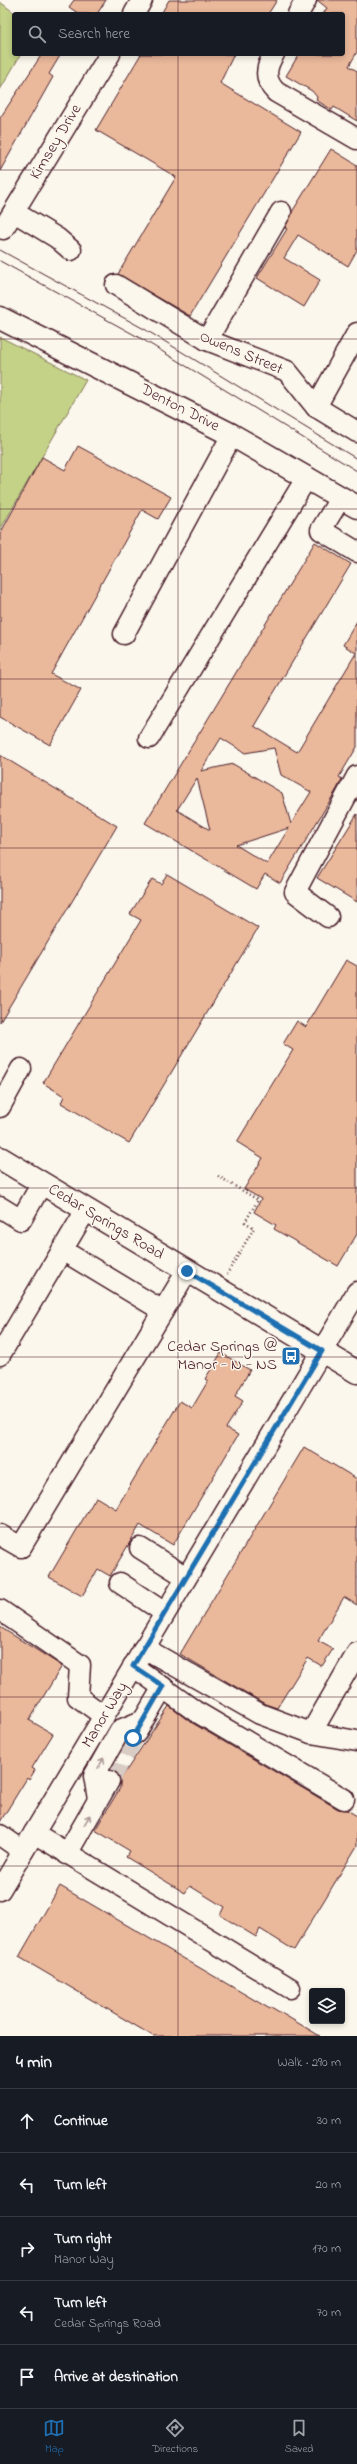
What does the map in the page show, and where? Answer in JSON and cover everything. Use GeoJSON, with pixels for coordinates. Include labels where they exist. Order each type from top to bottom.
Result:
{"type":"FeatureCollection","features":[{"type":"Feature","properties":{"kind":"main road","name":"Denton Drive"},"geometry":{"type":"LineString","coordinates":[[0,318],[232,434],[349,502]]}},
{"type":"Feature","properties":{"kind":"main road","name":"Cedar Springs Road"},"geometry":{"type":"LineString","coordinates":[[0,1158],[357,1372]]}},
{"type":"Feature","properties":{"kind":"street"},"geometry":{"type":"LineString","coordinates":[[135,12],[142,0]]}},
{"type":"Feature","properties":{"kind":"street"},"geometry":{"type":"LineString","coordinates":[[299,12],[306,0]]}},
{"type":"Feature","properties":{"kind":"street","name":"Kimsey Drive"},"geometry":{"type":"LineString","coordinates":[[3,229],[109,56]]}},
{"type":"Feature","properties":{"kind":"street"},"geometry":{"type":"LineString","coordinates":[[273,56],[267,66],[266,74],[268,81],[276,92],[357,139]]}},
{"type":"Feature","properties":{"kind":"street"},"geometry":{"type":"LineString","coordinates":[[14,212],[57,238],[71,250]]}},
{"type":"Feature","properties":{"kind":"street"},"geometry":{"type":"LineString","coordinates":[[206,340],[281,212]]}},
{"type":"Feature","properties":{"kind":"street","name":"Owens Street"},"geometry":{"type":"LineString","coordinates":[[116,285],[206,340],[287,371],[316,407],[357,432]]}},
{"type":"Feature","properties":{"kind":"street"},"geometry":{"type":"LineString","coordinates":[[316,407],[357,333]]}},
{"type":"Feature","properties":{"kind":"street"},"geometry":{"type":"LineString","coordinates":[[124,634],[232,434]]}},
{"type":"Feature","properties":{"kind":"street"},"geometry":{"type":"LineString","coordinates":[[149,738],[307,477]]}},
{"type":"Feature","properties":{"kind":"street"},"geometry":{"type":"LineString","coordinates":[[349,502],[321,530],[357,552]]}},
{"type":"Feature","properties":{"kind":"street"},"geometry":{"type":"LineString","coordinates":[[328,917],[294,892],[357,776]]}},
{"type":"Feature","properties":{"kind":"street"},"geometry":{"type":"LineString","coordinates":[[0,1107],[21,1069]]}},
{"type":"Feature","properties":{"kind":"street"},"geometry":{"type":"LineString","coordinates":[[0,1208],[21,1220],[42,1183]]}},
{"type":"Feature","properties":{"kind":"street"},"geometry":{"type":"LineString","coordinates":[[0,1355],[86,1210]]}},
{"type":"Feature","properties":{"kind":"street"},"geometry":{"type":"LineString","coordinates":[[62,1250],[163,1311]]}},
{"type":"Feature","properties":{"kind":"street"},"geometry":{"type":"LineString","coordinates":[[0,1535],[21,1547],[187,1271]]}},
{"type":"Feature","properties":{"kind":"street","name":"Manor Way"},"geometry":{"type":"LineString","coordinates":[[0,1890],[357,1292]]}},
{"type":"Feature","properties":{"kind":"street"},"geometry":{"type":"LineString","coordinates":[[140,1548],[186,1578]]}},
{"type":"Feature","properties":{"kind":"street"},"geometry":{"type":"LineString","coordinates":[[120,1584],[165,1613]]}},
{"type":"Feature","properties":{"kind":"street"},"geometry":{"type":"LineString","coordinates":[[0,1610],[80,1665],[78,1697],[104,1716]]}},
{"type":"Feature","properties":{"kind":"street"},"geometry":{"type":"LineString","coordinates":[[144,1648],[260,1714],[311,1733],[357,1741]]}},
{"type":"Feature","properties":{"kind":"street"},"geometry":{"type":"LineString","coordinates":[[311,1733],[352,1673],[357,1653]]}},
{"type":"Feature","properties":{"kind":"street"},"geometry":{"type":"LineString","coordinates":[[133,1666],[163,1686],[195,1711],[344,1799]]}},
{"type":"Feature","properties":{"kind":"street"},"geometry":{"type":"LineString","coordinates":[[133,1738],[163,1686]]}},
{"type":"Feature","properties":{"kind":"street"},"geometry":{"type":"LineString","coordinates":[[98,1799],[94,1776],[120,1730],[142,1721]]}},
{"type":"Feature","properties":{"kind":"street"},"geometry":{"type":"LineString","coordinates":[[67,1854],[109,1781]]}},
{"type":"Feature","properties":{"kind":"street"},"geometry":{"type":"LineString","coordinates":[[34,1833],[290,1988]]}},
{"type":"Feature","properties":{"kind":"street"},"geometry":{"type":"LineString","coordinates":[[0,1835],[23,1851]]}},
{"type":"Feature","properties":{"kind":"path"},"geometry":{"type":"LineString","coordinates":[[218,1176],[258,1200],[245,1222],[254,1228],[226,1275]]}},
{"type":"Feature","properties":{"kind":"green space"},"geometry":{"type":"Polygon","coordinates":[[[0,2],[13,12],[12,12],[12,56],[20,56],[0,90],[0,2]]]}},
{"type":"Feature","properties":{"kind":"green space"},"geometry":{"type":"Polygon","coordinates":[[[0,337],[86,380],[0,530],[0,337]]]}},
{"type":"Feature","properties":{"kind":"building"},"geometry":{"type":"Polygon","coordinates":[[[74,0],[106,0],[98,12],[76,12],[69,7],[74,0]]]}},
{"type":"Feature","properties":{"kind":"building"},"geometry":{"type":"Polygon","coordinates":[[[169,0],[277,0],[269,12],[162,12],[169,0]]]}},
{"type":"Feature","properties":{"kind":"building"},"geometry":{"type":"Polygon","coordinates":[[[317,0],[357,0],[357,52],[349,66],[357,71],[357,121],[334,107],[332,110],[316,100],[317,97],[312,91],[286,76],[298,56],[345,56],[345,12],[324,12],[327,8],[317,0]]]}},
{"type":"Feature","properties":{"kind":"building"},"geometry":{"type":"Polygon","coordinates":[[[41,56],[60,56],[49,74],[53,77],[0,171],[0,118],[41,56]]]}},
{"type":"Feature","properties":{"kind":"building"},"geometry":{"type":"Polygon","coordinates":[[[140,56],[233,56],[220,83],[301,132],[190,316],[118,274],[176,177],[96,130],[140,56]]]}},
{"type":"Feature","properties":{"kind":"building"},"geometry":{"type":"Polygon","coordinates":[[[331,149],[357,165],[357,250],[348,266],[298,235],[284,258],[320,280],[304,307],[257,278],[287,229],[285,228],[292,212],[331,149]]]}},
{"type":"Feature","properties":{"kind":"building"},"geometry":{"type":"Polygon","coordinates":[[[78,446],[171,497],[158,519],[142,510],[51,674],[81,690],[50,745],[0,717],[0,534],[42,457],[65,470],[78,446]]]}},
{"type":"Feature","properties":{"kind":"building"},"geometry":{"type":"Polygon","coordinates":[[[315,542],[351,564],[254,726],[297,752],[356,653],[343,645],[357,621],[357,747],[339,777],[342,779],[337,789],[280,883],[265,874],[256,889],[145,823],[315,542]],[[221,738],[201,771],[233,764],[282,793],[291,824],[311,792],[281,775],[274,748],[245,753],[221,738]],[[197,778],[177,810],[210,830],[197,778]],[[289,828],[236,845],[267,864],[289,828]]]}},
{"type":"Feature","properties":{"kind":"building"},"geometry":{"type":"Polygon","coordinates":[[[0,755],[117,826],[0,1022],[0,755]]]}},
{"type":"Feature","properties":{"kind":"building"},"geometry":{"type":"Polygon","coordinates":[[[357,814],[357,902],[317,878],[357,814]]]}},
{"type":"Feature","properties":{"kind":"building"},"geometry":{"type":"Polygon","coordinates":[[[167,874],[258,928],[129,1143],[61,1103],[64,1096],[43,1083],[141,920],[130,914],[152,879],[161,884],[167,874]]]}},
{"type":"Feature","properties":{"kind":"building"},"geometry":{"type":"Polygon","coordinates":[[[346,960],[357,966],[357,1234],[338,1266],[274,1229],[276,1225],[254,1212],[261,1199],[244,1189],[263,1158],[237,1142],[293,1050],[283,1044],[297,1021],[306,1027],[346,960]]]}},
{"type":"Feature","properties":{"kind":"building"},"geometry":{"type":"Polygon","coordinates":[[[221,1353],[250,1370],[235,1396],[243,1401],[226,1428],[238,1435],[173,1545],[140,1525],[110,1576],[98,1569],[82,1596],[49,1577],[96,1497],[116,1509],[180,1401],[192,1408],[208,1381],[205,1379],[221,1353]]]}},
{"type":"Feature","properties":{"kind":"building"},"geometry":{"type":"Polygon","coordinates":[[[304,1447],[357,1479],[357,1605],[344,1597],[318,1641],[333,1649],[322,1666],[308,1658],[277,1708],[265,1704],[180,1654],[304,1447]]]}},
{"type":"Feature","properties":{"kind":"building"},"geometry":{"type":"Polygon","coordinates":[[[0,1627],[62,1666],[29,1720],[53,1734],[32,1768],[35,1770],[29,1780],[27,1778],[0,1822],[0,1627]]]}},
{"type":"Feature","properties":{"kind":"building"},"geometry":{"type":"Polygon","coordinates":[[[169,1706],[189,1721],[338,1809],[347,1810],[357,1816],[357,1846],[294,1950],[260,1929],[256,1937],[220,1915],[224,1907],[190,1886],[185,1893],[126,1857],[130,1851],[95,1830],[120,1788],[120,1780],[169,1706]]]}},
{"type":"Feature","properties":{"kind":"building"},"geometry":{"type":"Polygon","coordinates":[[[60,1886],[270,2009],[271,2007],[320,2036],[153,2036],[19,1957],[60,1886]]]}},
{"type":"Feature","properties":{"kind":"tunnel"},"geometry":{"type":"LineString","coordinates":[[109,1781],[133,1739]]}},
{"type":"Feature","properties":{"kind":"tram line"},"geometry":{"type":"LineString","coordinates":[[0,250],[146,330],[357,459]]}},
{"type":"Feature","properties":{"kind":"tram line"},"geometry":{"type":"LineString","coordinates":[[0,261],[142,339],[357,471]]}},
{"type":"Feature","properties":{"kind":"place","name":"Cedar Springs @ Manor - N - NS"},"geometry":{"type":"Point","coordinates":[291,1356]}},
{"type":"Feature","properties":{"kind":"route"},"geometry":{"type":"LineString","coordinates":[[133,1738],[163,1686],[133,1666],[322,1351],[187,1271]]}}]}
